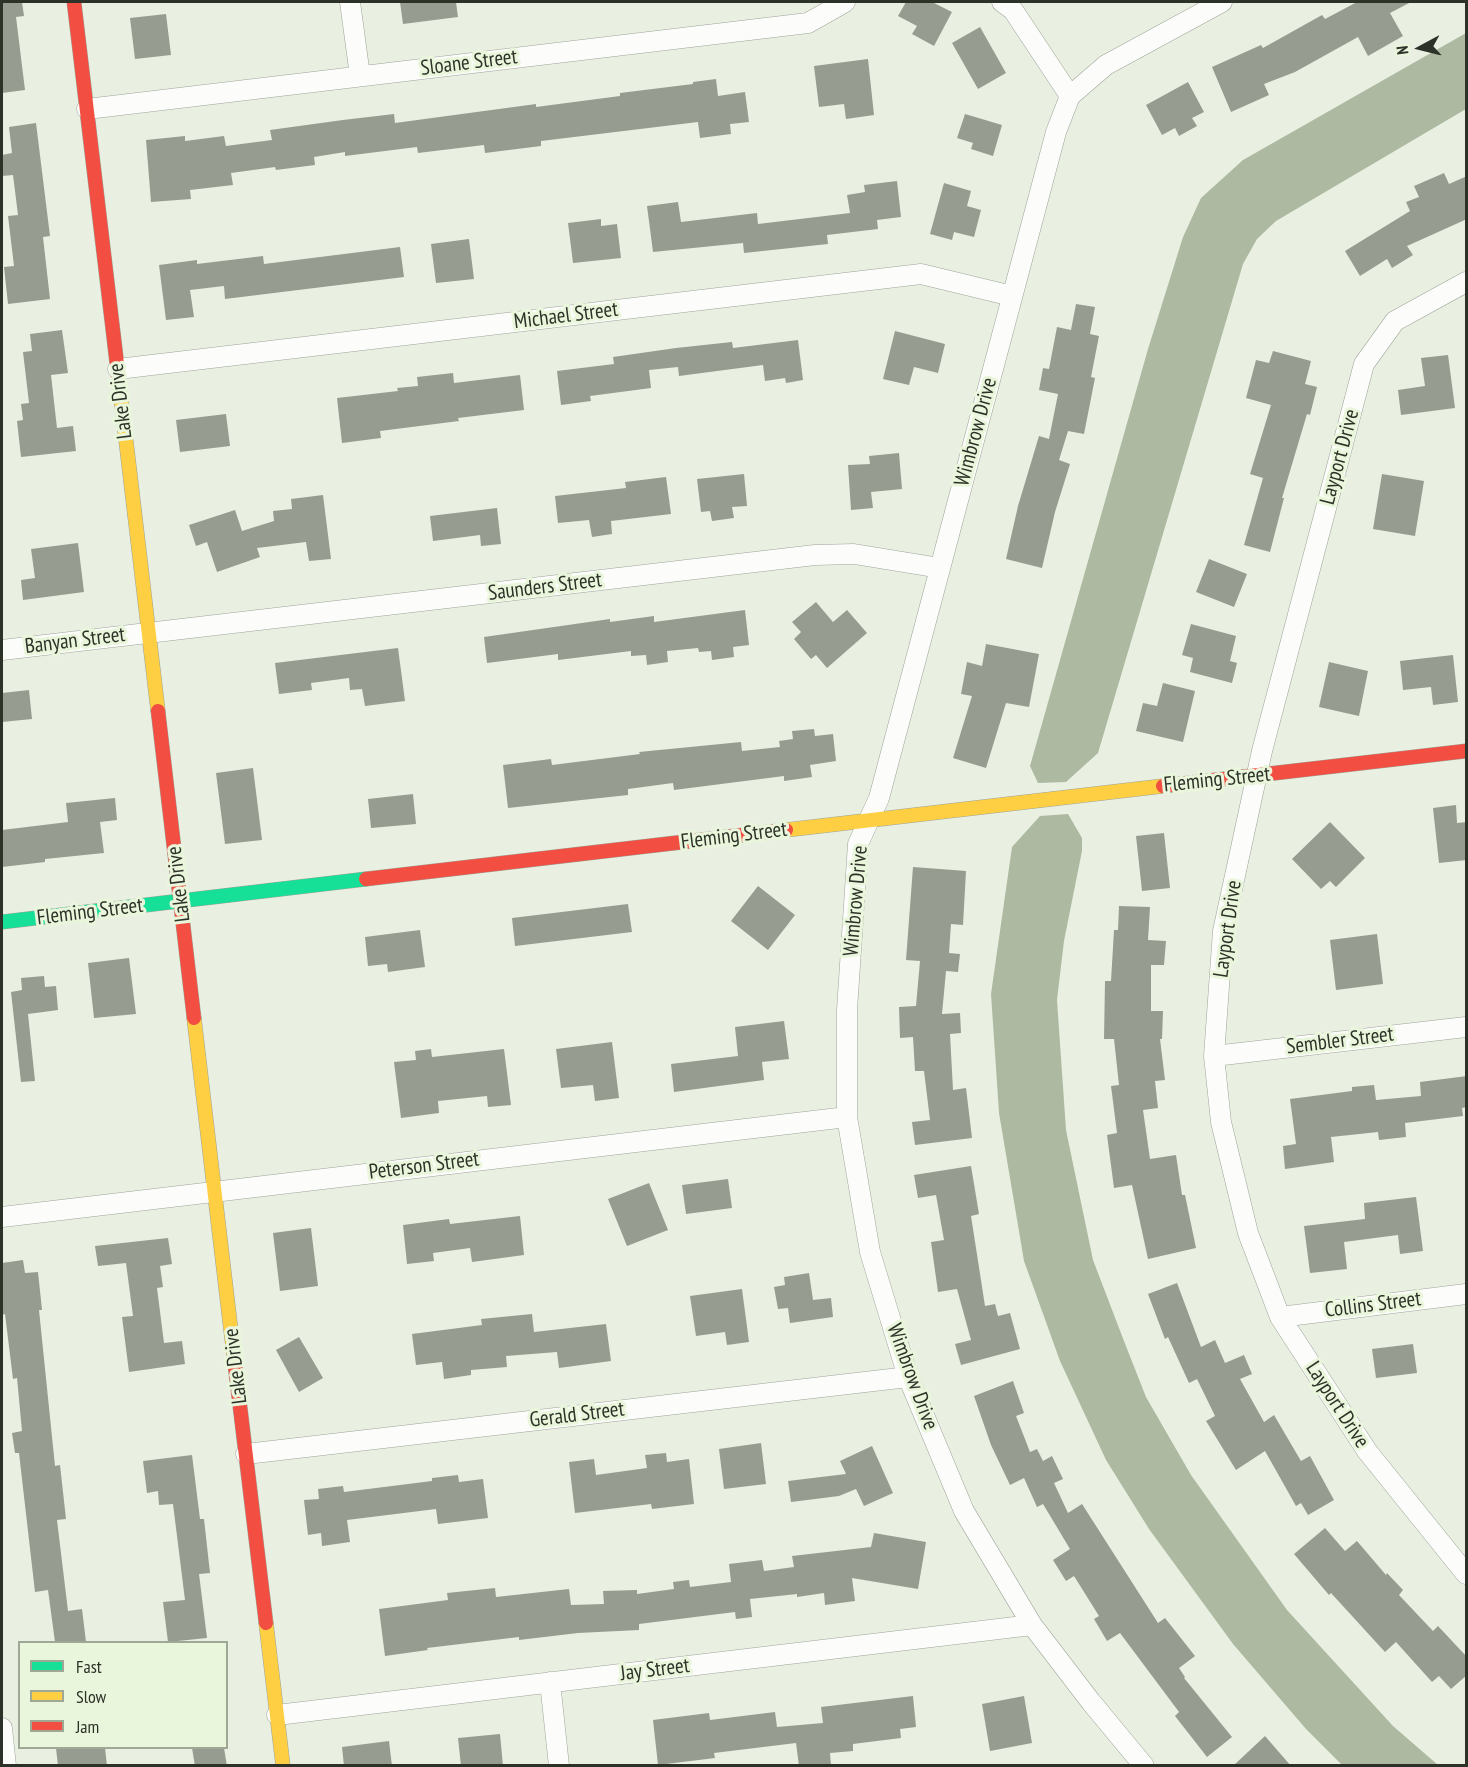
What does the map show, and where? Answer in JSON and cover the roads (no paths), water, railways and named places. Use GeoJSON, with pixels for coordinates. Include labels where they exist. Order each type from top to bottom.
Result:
{"type":"FeatureCollection","features":[{"type":"Feature","properties":{"kind":"street","name":"Lake Drive"},"geometry":{"type":"LineString","coordinates":[[74,2],[283,1766]]}},
{"type":"Feature","properties":{"kind":"street"},"geometry":{"type":"LineString","coordinates":[[350,2],[360,76]]}},
{"type":"Feature","properties":{"kind":"street","name":"Sloane Street"},"geometry":{"type":"LineString","coordinates":[[87,109],[808,23],[845,2]]}},
{"type":"Feature","properties":{"kind":"street"},"geometry":{"type":"LineString","coordinates":[[1002,2],[1013,9],[1070,96]]}},
{"type":"Feature","properties":{"kind":"street","name":"Wimbrow Drive"},"geometry":{"type":"LineString","coordinates":[[1144,1766],[1090,1702],[1032,1625],[964,1511],[908,1377],[870,1252],[847,1117],[847,1010],[858,844],[879,798],[1056,132],[1070,96],[1106,65],[1222,2]]}},
{"type":"Feature","properties":{"kind":"street","name":"Michael Street"},"geometry":{"type":"LineString","coordinates":[[118,369],[921,274],[1012,296]]}},
{"type":"Feature","properties":{"kind":"street","name":"Layport Drive"},"geometry":{"type":"LineString","coordinates":[[1467,282],[1395,321],[1364,364],[1257,776],[1223,931],[1214,1056],[1221,1122],[1248,1233],[1280,1317],[1367,1451],[1467,1574]]}},
{"type":"Feature","properties":{"kind":"street","name":"Saunders Street"},"geometry":{"type":"LineString","coordinates":[[149,632],[815,555],[854,554],[940,568]]}},
{"type":"Feature","properties":{"kind":"street","name":"Banyan Street"},"geometry":{"type":"LineString","coordinates":[[2,650],[149,632]]}},
{"type":"Feature","properties":{"kind":"street","name":"Fleming Street"},"geometry":{"type":"LineString","coordinates":[[2,922],[1467,751]]}},
{"type":"Feature","properties":{"kind":"street","name":"Sembler Street"},"geometry":{"type":"LineString","coordinates":[[1214,1056],[1467,1027]]}},
{"type":"Feature","properties":{"kind":"street","name":"Peterson Street"},"geometry":{"type":"LineString","coordinates":[[2,1217],[847,1117]]}},
{"type":"Feature","properties":{"kind":"street","name":"Collins Street"},"geometry":{"type":"LineString","coordinates":[[1280,1317],[1467,1294]]}},
{"type":"Feature","properties":{"kind":"street","name":"Gerald Street"},"geometry":{"type":"LineString","coordinates":[[246,1454],[908,1377]]}},
{"type":"Feature","properties":{"kind":"street","name":"Jay Street"},"geometry":{"type":"LineString","coordinates":[[277,1715],[1032,1625]]}},
{"type":"Feature","properties":{"kind":"street"},"geometry":{"type":"LineString","coordinates":[[550,1682],[559,1766]]}},
{"type":"Feature","properties":{"kind":"street"},"geometry":{"type":"LineString","coordinates":[[2,1740],[6,1766]]}}]}
